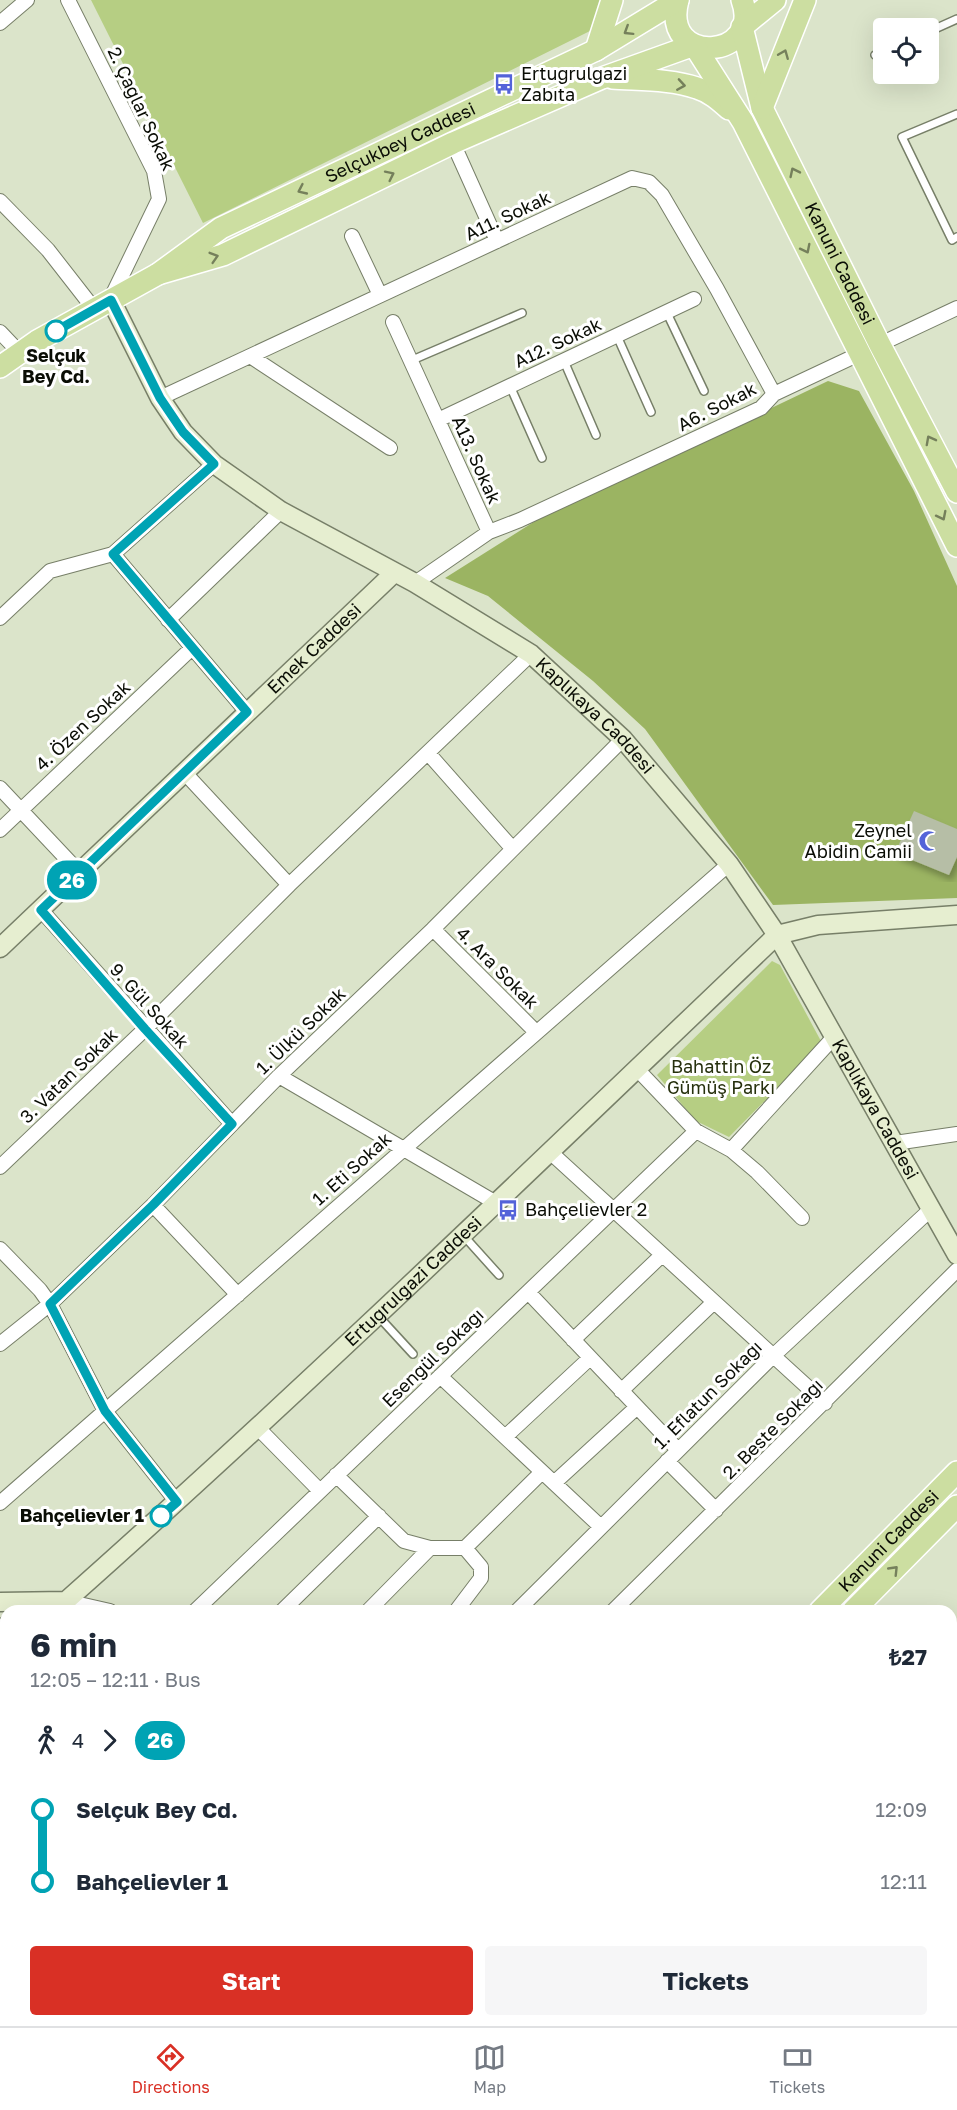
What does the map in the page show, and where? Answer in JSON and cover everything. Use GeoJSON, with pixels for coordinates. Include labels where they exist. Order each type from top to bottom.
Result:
{"type":"FeatureCollection","features":[{"type":"Feature","properties":{"kind":"main road"},"geometry":{"type":"LineString","coordinates":[[596,50],[612,0]]}},
{"type":"Feature","properties":{"kind":"main road","name":"Selçukbey Caddesi"},"geometry":{"type":"LineString","coordinates":[[0,367],[20,353],[158,274],[221,228],[596,50],[678,0]]}},
{"type":"Feature","properties":{"kind":"main road"},"geometry":{"type":"LineString","coordinates":[[678,0],[675,10],[679,31],[694,45],[705,49],[727,44],[736,37],[742,27],[775,0]]}},
{"type":"Feature","properties":{"kind":"main road","name":"Kanuni Caddesi"},"geometry":{"type":"LineString","coordinates":[[742,0],[745,17],[742,27],[762,108],[880,345],[957,492]]}},
{"type":"Feature","properties":{"kind":"main road"},"geometry":{"type":"LineString","coordinates":[[762,108],[805,0]]}},
{"type":"Feature","properties":{"kind":"main road","name":"Selçukbey Caddesi"},"geometry":{"type":"LineString","coordinates":[[158,274],[223,255],[453,143],[602,78],[694,45]]}},
{"type":"Feature","properties":{"kind":"main road"},"geometry":{"type":"LineString","coordinates":[[694,45],[743,122]]}},
{"type":"Feature","properties":{"kind":"main road"},"geometry":{"type":"LineString","coordinates":[[602,78],[666,82],[697,87],[714,95],[743,122]]}},
{"type":"Feature","properties":{"kind":"main road","name":"Kanuni Caddesi"},"geometry":{"type":"LineString","coordinates":[[743,122],[957,546]]}},
{"type":"Feature","properties":{"kind":"main road","name":"Kaplıkaya Caddesi"},"geometry":{"type":"LineString","coordinates":[[102,305],[183,432],[214,464],[281,511],[415,583],[531,654],[623,739],[729,864],[777,935],[957,1255]]}},
{"type":"Feature","properties":{"kind":"main road","name":"Emek Caddesi"},"geometry":{"type":"LineString","coordinates":[[0,948],[394,573]]}},
{"type":"Feature","properties":{"kind":"main road"},"geometry":{"type":"LineString","coordinates":[[777,935],[818,925],[957,915]]}},
{"type":"Feature","properties":{"kind":"main road","name":"Ertuğrulgazi Caddesi"},"geometry":{"type":"LineString","coordinates":[[68,1605],[463,1235],[777,935]]}},
{"type":"Feature","properties":{"kind":"main road","name":"Kanuni Caddesi"},"geometry":{"type":"LineString","coordinates":[[826,1605],[957,1472]]}},
{"type":"Feature","properties":{"kind":"main road","name":"Kanuni Caddesi"},"geometry":{"type":"LineString","coordinates":[[859,1605],[957,1506]]}},
{"type":"Feature","properties":{"kind":"street"},"geometry":{"type":"LineString","coordinates":[[0,23],[27,0]]}},
{"type":"Feature","properties":{"kind":"street","name":"2. Çağlar Sokak"},"geometry":{"type":"LineString","coordinates":[[68,0],[154,171],[159,199],[102,305]]}},
{"type":"Feature","properties":{"kind":"street"},"geometry":{"type":"LineString","coordinates":[[453,143],[497,241]]}},
{"type":"Feature","properties":{"kind":"street","name":"A11. Sokak"},"geometry":{"type":"LineString","coordinates":[[160,398],[632,178],[649,182],[662,195],[717,289],[774,394]]}},
{"type":"Feature","properties":{"kind":"street"},"geometry":{"type":"LineString","coordinates":[[0,201],[102,305]]}},
{"type":"Feature","properties":{"kind":"street"},"geometry":{"type":"LineString","coordinates":[[352,236],[380,295]]}},
{"type":"Feature","properties":{"kind":"street","name":"A12. Sokak"},"geometry":{"type":"LineString","coordinates":[[438,420],[694,299]]}},
{"type":"Feature","properties":{"kind":"street","name":"A6. Sokak"},"geometry":{"type":"LineString","coordinates":[[489,532],[520,520],[761,408],[774,394],[957,308]]}},
{"type":"Feature","properties":{"kind":"street","name":"A13. Sokak"},"geometry":{"type":"LineString","coordinates":[[393,322],[489,532],[415,583]]}},
{"type":"Feature","properties":{"kind":"street"},"geometry":{"type":"LineString","coordinates":[[0,332],[20,353]]}},
{"type":"Feature","properties":{"kind":"street"},"geometry":{"type":"LineString","coordinates":[[250,356],[390,448]]}},
{"type":"Feature","properties":{"kind":"street"},"geometry":{"type":"LineString","coordinates":[[0,618],[50,571],[113,554],[214,464]]}},
{"type":"Feature","properties":{"kind":"street"},"geometry":{"type":"LineString","coordinates":[[168,620],[281,511]]}},
{"type":"Feature","properties":{"kind":"street"},"geometry":{"type":"LineString","coordinates":[[113,554],[247,712]]}},
{"type":"Feature","properties":{"kind":"street","name":"4. Özen Sokak"},"geometry":{"type":"LineString","coordinates":[[0,830],[192,648]]}},
{"type":"Feature","properties":{"kind":"street","name":"3. Vatan Sokak"},"geometry":{"type":"LineString","coordinates":[[0,1167],[145,1029],[289,885],[531,654]]}},
{"type":"Feature","properties":{"kind":"street","name":"1. Ülkü Sokak"},"geometry":{"type":"LineString","coordinates":[[0,1344],[50,1304],[153,1205],[279,1077],[433,929],[623,739]]}},
{"type":"Feature","properties":{"kind":"street"},"geometry":{"type":"LineString","coordinates":[[428,753],[512,848]]}},
{"type":"Feature","properties":{"kind":"street"},"geometry":{"type":"LineString","coordinates":[[184,772],[289,885]]}},
{"type":"Feature","properties":{"kind":"street"},"geometry":{"type":"LineString","coordinates":[[0,788],[80,873]]}},
{"type":"Feature","properties":{"kind":"street","name":"1. Eti Sokak"},"geometry":{"type":"LineString","coordinates":[[0,1503],[729,864]]}},
{"type":"Feature","properties":{"kind":"street","name":"9. Gül Sokak"},"geometry":{"type":"LineString","coordinates":[[41,910],[232,1124]]}},
{"type":"Feature","properties":{"kind":"street","name":"4. Ara Sokak"},"geometry":{"type":"LineString","coordinates":[[433,929],[536,1032]]}},
{"type":"Feature","properties":{"kind":"street"},"geometry":{"type":"LineString","coordinates":[[731,1150],[834,1037]]}},
{"type":"Feature","properties":{"kind":"street"},"geometry":{"type":"LineString","coordinates":[[637,1069],[696,1131],[731,1150],[757,1172],[802,1218]]}},
{"type":"Feature","properties":{"kind":"street"},"geometry":{"type":"LineString","coordinates":[[279,1077],[496,1203]]}},
{"type":"Feature","properties":{"kind":"street","name":"Esengül Sokağı"},"geometry":{"type":"LineString","coordinates":[[201,1605],[696,1131]]}},
{"type":"Feature","properties":{"kind":"street"},"geometry":{"type":"LineString","coordinates":[[895,1143],[957,1134]]}},
{"type":"Feature","properties":{"kind":"street"},"geometry":{"type":"LineString","coordinates":[[549,1151],[825,1403]]}},
{"type":"Feature","properties":{"kind":"street"},"geometry":{"type":"LineString","coordinates":[[153,1205],[238,1295]]}},
{"type":"Feature","properties":{"kind":"street","name":"1. Eflatun Sokağı"},"geometry":{"type":"LineString","coordinates":[[523,1605],[773,1356],[930,1210]]}},
{"type":"Feature","properties":{"kind":"street"},"geometry":{"type":"LineString","coordinates":[[0,1249],[40,1290],[50,1304],[105,1411],[177,1502]]}},
{"type":"Feature","properties":{"kind":"street"},"geometry":{"type":"LineString","coordinates":[[573,1340],[662,1255]]}},
{"type":"Feature","properties":{"kind":"street","name":"2. Beste Sokağı"},"geometry":{"type":"LineString","coordinates":[[619,1605],[957,1270]]}},
{"type":"Feature","properties":{"kind":"street"},"geometry":{"type":"LineString","coordinates":[[528,1292],[678,1450]]}},
{"type":"Feature","properties":{"kind":"street"},"geometry":{"type":"LineString","coordinates":[[621,1391],[714,1302]]}},
{"type":"Feature","properties":{"kind":"street"},"geometry":{"type":"LineString","coordinates":[[505,1437],[590,1358]]}},
{"type":"Feature","properties":{"kind":"street"},"geometry":{"type":"LineString","coordinates":[[440,1376],[601,1527]]}},
{"type":"Feature","properties":{"kind":"street"},"geometry":{"type":"LineString","coordinates":[[554,1483],[637,1407]]}},
{"type":"Feature","properties":{"kind":"street"},"geometry":{"type":"LineString","coordinates":[[258,1428],[320,1491]]}},
{"type":"Feature","properties":{"kind":"street"},"geometry":{"type":"LineString","coordinates":[[667,1461],[716,1510]]}},
{"type":"Feature","properties":{"kind":"street"},"geometry":{"type":"LineString","coordinates":[[336,1475],[404,1541],[430,1548],[465,1548],[542,1472]]}},
{"type":"Feature","properties":{"kind":"street"},"geometry":{"type":"LineString","coordinates":[[288,1605],[379,1516]]}},
{"type":"Feature","properties":{"kind":"street"},"geometry":{"type":"LineString","coordinates":[[374,1605],[430,1548]]}},
{"type":"Feature","properties":{"kind":"street"},"geometry":{"type":"LineString","coordinates":[[461,1605],[481,1578],[481,1567],[465,1548]]}},
{"type":"Feature","properties":{"kind":"lane"},"geometry":{"type":"LineString","coordinates":[[939,27],[957,19]]}},
{"type":"Feature","properties":{"kind":"lane"},"geometry":{"type":"LineString","coordinates":[[957,114],[902,137],[951,240],[957,237]]}},
{"type":"Feature","properties":{"kind":"lane"},"geometry":{"type":"LineString","coordinates":[[667,312],[704,391]]}},
{"type":"Feature","properties":{"kind":"lane"},"geometry":{"type":"LineString","coordinates":[[410,361],[522,313]]}},
{"type":"Feature","properties":{"kind":"lane"},"geometry":{"type":"LineString","coordinates":[[617,336],[651,412]]}},
{"type":"Feature","properties":{"kind":"lane"},"geometry":{"type":"LineString","coordinates":[[564,361],[596,435]]}},
{"type":"Feature","properties":{"kind":"lane"},"geometry":{"type":"LineString","coordinates":[[510,386],[542,458]]}},
{"type":"Feature","properties":{"kind":"lane"},"geometry":{"type":"LineString","coordinates":[[463,1235],[500,1275]]}},
{"type":"Feature","properties":{"kind":"lane"},"geometry":{"type":"LineString","coordinates":[[378,1315],[413,1354]]}},
{"type":"Feature","properties":{"kind":"green space"},"geometry":{"type":"Polygon","coordinates":[[[91,0],[603,0],[594,29],[203,223],[91,0]]]}},
{"type":"Feature","properties":{"kind":"green space"},"geometry":{"type":"Polygon","coordinates":[[[828,381],[859,391],[914,491],[957,586],[957,898],[773,905],[645,729],[593,681],[488,596],[445,578],[540,518],[828,381]]]}},
{"type":"Feature","properties":{"kind":"green space","name":"Bahattin Öz Gümüş Parkı"},"geometry":{"type":"Polygon","coordinates":[[[772,961],[780,965],[822,1043],[729,1137],[696,1121],[657,1075],[772,961]]]}},
{"type":"Feature","properties":{"kind":"building","name":"Zeynel Abidin Camii"},"geometry":{"type":"Polygon","coordinates":[[[914,811],[957,829],[957,857],[949,875],[895,853],[914,811]]]}},
{"type":"Feature","properties":{"kind":"bus line","name":"26"},"geometry":{"type":"LineString","coordinates":[[56,331],[111,300],[160,398],[183,432],[214,464],[113,554],[247,712],[41,910],[232,1124],[153,1205],[50,1304],[105,1411],[177,1502],[161,1516]]}},
{"type":"Feature","properties":{"kind":"place","name":"Ertuğrulgazi Zabıta"},"geometry":{"type":"Point","coordinates":[504,84]}},
{"type":"Feature","properties":{"kind":"place","name":"Selçuk Bey Cd."},"geometry":{"type":"Point","coordinates":[56,331]}},
{"type":"Feature","properties":{"kind":"place","name":"Zeynel Abidin Camii"},"geometry":{"type":"Point","coordinates":[929,841]}},
{"type":"Feature","properties":{"kind":"place","name":"Bahçelievler 2"},"geometry":{"type":"Point","coordinates":[508,1210]}},
{"type":"Feature","properties":{"kind":"place","name":"Bahçelievler 1"},"geometry":{"type":"Point","coordinates":[161,1516]}}]}
